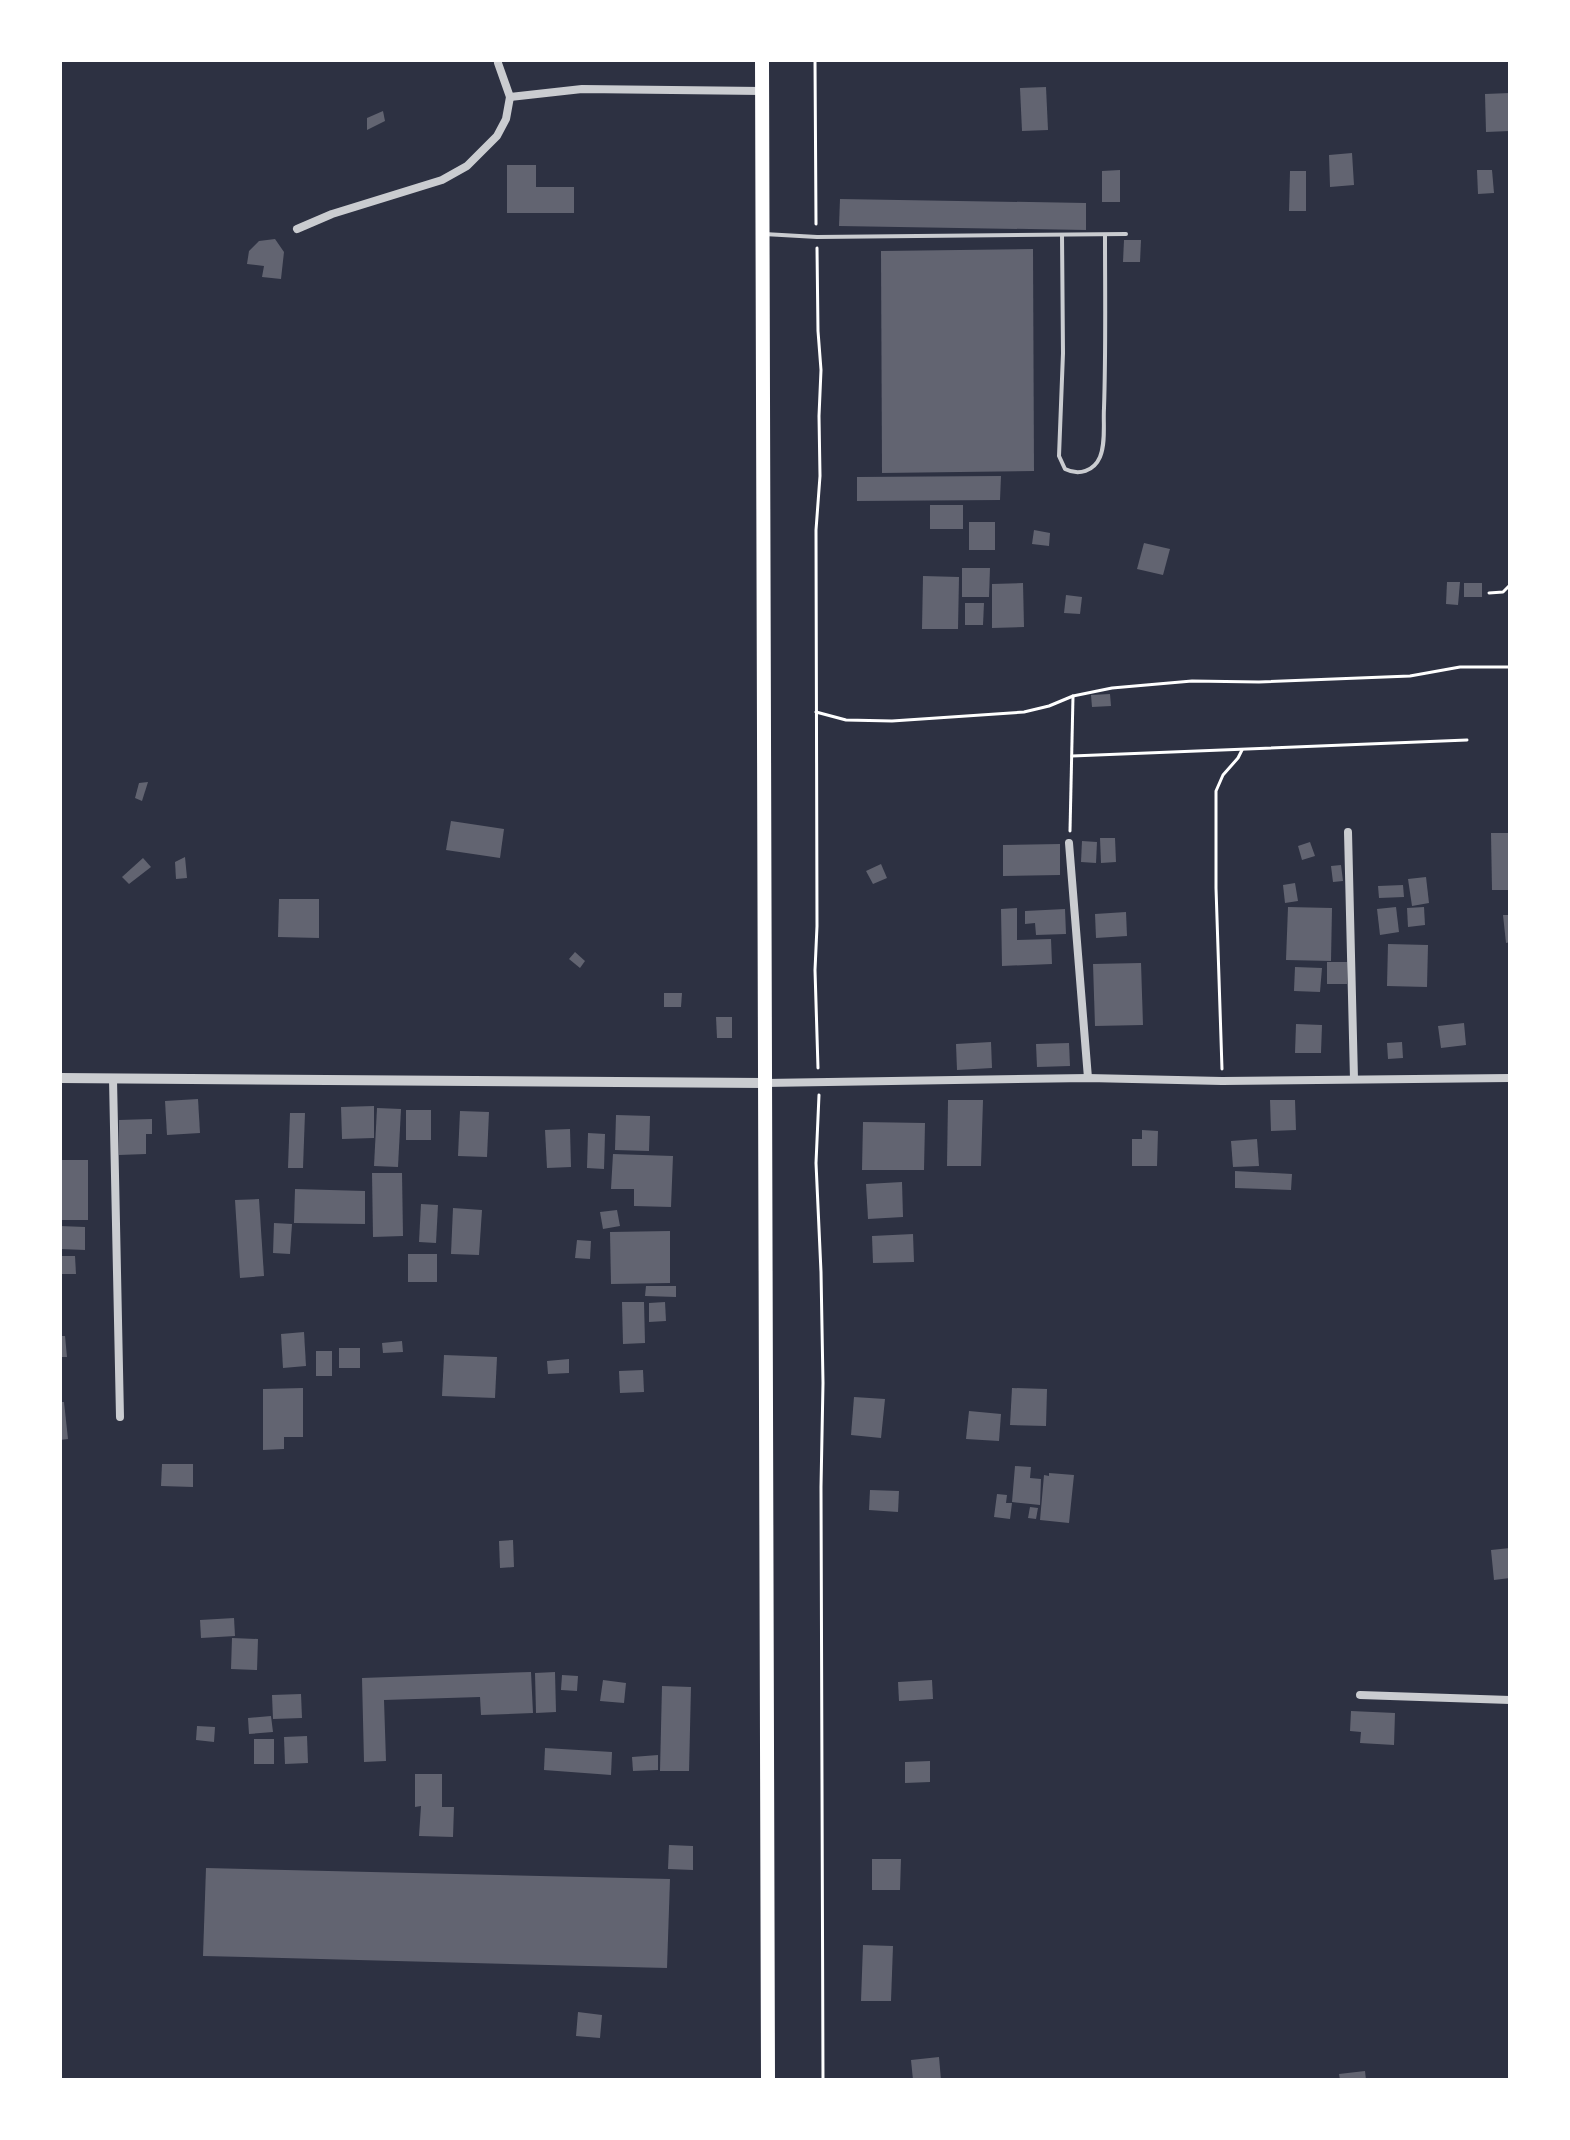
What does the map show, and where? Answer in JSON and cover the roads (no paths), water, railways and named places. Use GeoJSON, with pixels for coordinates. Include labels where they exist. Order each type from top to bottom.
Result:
{"type":"FeatureCollection","features":[{"type":"Feature","properties":{"kind":"highway"},"geometry":{"type":"LineString","coordinates":[[762,60],[768,2080]]}},
{"type":"Feature","properties":{"kind":"street"},"geometry":{"type":"LineString","coordinates":[[297,229],[332,214],[442,180],[467,166],[497,136],[506,119],[510,97],[498,63]]}},
{"type":"Feature","properties":{"kind":"street"},"geometry":{"type":"LineString","coordinates":[[510,97],[582,89],[762,91]]}},
{"type":"Feature","properties":{"kind":"street"},"geometry":{"type":"LineString","coordinates":[[1348,832],[1354,1079]]}},
{"type":"Feature","properties":{"kind":"street"},"geometry":{"type":"LineString","coordinates":[[1069,843],[1088,1078]]}},
{"type":"Feature","properties":{"kind":"street"},"geometry":{"type":"LineString","coordinates":[[60,1078],[765,1083],[1088,1078],[1222,1081],[1510,1078]]}},
{"type":"Feature","properties":{"kind":"street"},"geometry":{"type":"LineString","coordinates":[[113,1079],[120,1417]]}},
{"type":"Feature","properties":{"kind":"street"},"geometry":{"type":"LineString","coordinates":[[1360,1695],[1510,1700]]}},
{"type":"Feature","properties":{"kind":"lane"},"geometry":{"type":"LineString","coordinates":[[763,234],[817,237],[1126,234]]}},
{"type":"Feature","properties":{"kind":"lane"},"geometry":{"type":"LineString","coordinates":[[1062,235],[1063,353],[1059,456],[1065,469],[1079,473],[1094,466],[1102,451],[1106,356],[1105,235]]}}]}
